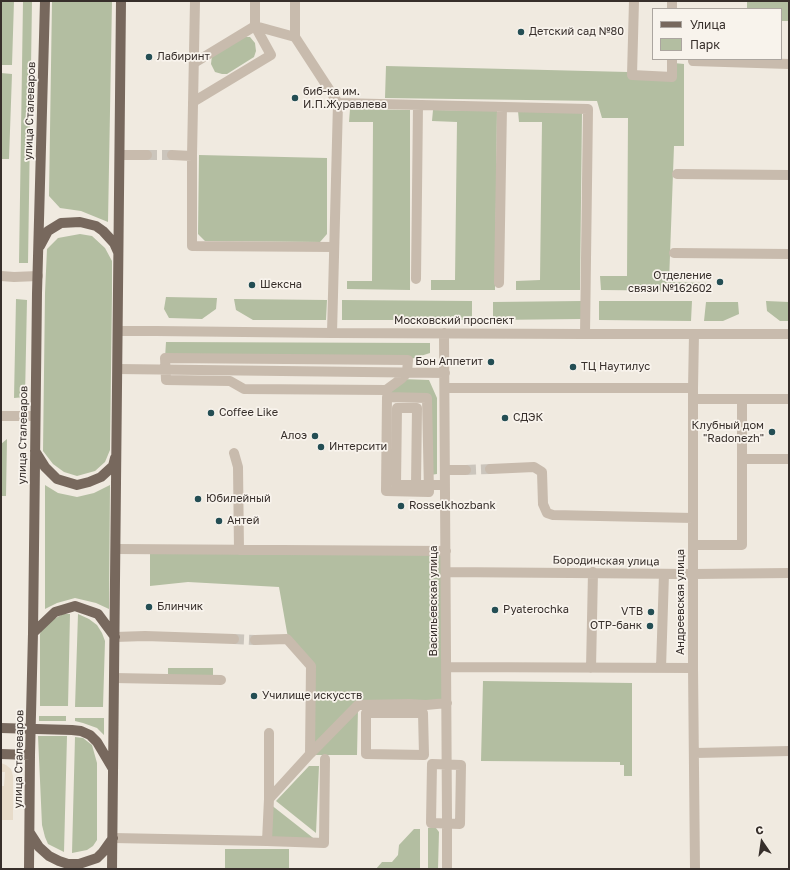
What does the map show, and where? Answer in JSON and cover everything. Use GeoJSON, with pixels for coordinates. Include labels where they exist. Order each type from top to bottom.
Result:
{"type":"FeatureCollection","features":[{"type":"Feature","properties":{"kind":"main road","name":"улица Сталеваров"},"geometry":{"type":"LineString","coordinates":[[29,869],[35,416],[45,1]]}},
{"type":"Feature","properties":{"kind":"main road"},"geometry":{"type":"LineString","coordinates":[[112,869],[121,1]]}},
{"type":"Feature","properties":{"kind":"main road"},"geometry":{"type":"LineString","coordinates":[[39,248],[48,231],[61,223],[80,222],[96,226],[103,231],[114,243],[119,254]]}},
{"type":"Feature","properties":{"kind":"main road"},"geometry":{"type":"LineString","coordinates":[[35,451],[45,467],[57,479],[77,484],[89,482],[101,477],[113,466],[117,450]]}},
{"type":"Feature","properties":{"kind":"main road"},"geometry":{"type":"LineString","coordinates":[[33,633],[55,612],[75,606],[98,614],[115,637]]}},
{"type":"Feature","properties":{"kind":"main road"},"geometry":{"type":"LineString","coordinates":[[1,728],[72,730],[90,735],[97,742],[113,769]]}},
{"type":"Feature","properties":{"kind":"main road"},"geometry":{"type":"LineString","coordinates":[[1,754],[30,755]]}},
{"type":"Feature","properties":{"kind":"main road"},"geometry":{"type":"LineString","coordinates":[[30,833],[39,847],[49,856],[68,864],[79,864],[97,858],[113,838]]}},
{"type":"Feature","properties":{"kind":"street"},"geometry":{"type":"LineString","coordinates":[[195,1],[192,246],[334,247]]}},
{"type":"Feature","properties":{"kind":"street"},"geometry":{"type":"LineString","coordinates":[[193,102],[270,55],[255,26],[255,1]]}},
{"type":"Feature","properties":{"kind":"street"},"geometry":{"type":"LineString","coordinates":[[295,1],[295,37],[338,103],[332,333]]}},
{"type":"Feature","properties":{"kind":"street"},"geometry":{"type":"LineString","coordinates":[[634,1],[632,75],[672,77],[672,60]]}},
{"type":"Feature","properties":{"kind":"street"},"geometry":{"type":"LineString","coordinates":[[194,63],[255,26],[295,37]]}},
{"type":"Feature","properties":{"kind":"street"},"geometry":{"type":"LineString","coordinates":[[693,61],[789,64]]}},
{"type":"Feature","properties":{"kind":"street"},"geometry":{"type":"LineString","coordinates":[[338,103],[588,109],[585,334]]}},
{"type":"Feature","properties":{"kind":"street"},"geometry":{"type":"LineString","coordinates":[[416,279],[418,104]]}},
{"type":"Feature","properties":{"kind":"street"},"geometry":{"type":"LineString","coordinates":[[499,283],[502,107]]}},
{"type":"Feature","properties":{"kind":"street"},"geometry":{"type":"LineString","coordinates":[[120,154],[147,155]]}},
{"type":"Feature","properties":{"kind":"street"},"geometry":{"type":"LineString","coordinates":[[172,155],[192,156]]}},
{"type":"Feature","properties":{"kind":"street"},"geometry":{"type":"LineString","coordinates":[[677,174],[789,175]]}},
{"type":"Feature","properties":{"kind":"street"},"geometry":{"type":"LineString","coordinates":[[674,253],[789,254]]}},
{"type":"Feature","properties":{"kind":"street"},"geometry":{"type":"LineString","coordinates":[[1,276],[38,276]]}},
{"type":"Feature","properties":{"kind":"street","name":"Московский проспект"},"geometry":{"type":"LineString","coordinates":[[118,331],[789,334]]}},
{"type":"Feature","properties":{"kind":"street","name":"Васильевская улица"},"geometry":{"type":"LineString","coordinates":[[444,333],[448,824],[447,869]]}},
{"type":"Feature","properties":{"kind":"street","name":"Андреевская улица"},"geometry":{"type":"LineString","coordinates":[[694,334],[693,668],[695,869]]}},
{"type":"Feature","properties":{"kind":"street"},"geometry":{"type":"LineString","coordinates":[[118,369],[445,373]]}},
{"type":"Feature","properties":{"kind":"street"},"geometry":{"type":"LineString","coordinates":[[165,370],[166,380],[230,381],[244,389],[386,390],[407,373]]}},
{"type":"Feature","properties":{"kind":"street"},"geometry":{"type":"LineString","coordinates":[[445,388],[693,388]]}},
{"type":"Feature","properties":{"kind":"street"},"geometry":{"type":"LineString","coordinates":[[387,397],[427,398],[429,485],[430,492],[386,491],[387,397]]}},
{"type":"Feature","properties":{"kind":"street"},"geometry":{"type":"LineString","coordinates":[[693,399],[789,399]]}},
{"type":"Feature","properties":{"kind":"street"},"geometry":{"type":"LineString","coordinates":[[694,545],[742,545],[742,399]]}},
{"type":"Feature","properties":{"kind":"street"},"geometry":{"type":"LineString","coordinates":[[416,485],[417,408],[397,408],[396,485],[416,485],[429,485],[445,485]]}},
{"type":"Feature","properties":{"kind":"street"},"geometry":{"type":"LineString","coordinates":[[1,416],[35,416]]}},
{"type":"Feature","properties":{"kind":"street"},"geometry":{"type":"LineString","coordinates":[[234,453],[238,467],[239,550]]}},
{"type":"Feature","properties":{"kind":"street"},"geometry":{"type":"LineString","coordinates":[[742,459],[789,459]]}},
{"type":"Feature","properties":{"kind":"street"},"geometry":{"type":"LineString","coordinates":[[490,469],[534,467],[542,472],[543,504],[547,513],[554,515],[694,518]]}},
{"type":"Feature","properties":{"kind":"street"},"geometry":{"type":"LineString","coordinates":[[445,470],[466,470]]}},
{"type":"Feature","properties":{"kind":"street"},"geometry":{"type":"LineString","coordinates":[[116,550],[446,551]]}},
{"type":"Feature","properties":{"kind":"street","name":"Бородинская улица"},"geometry":{"type":"LineString","coordinates":[[446,572],[592,572],[664,574],[789,573]]}},
{"type":"Feature","properties":{"kind":"street"},"geometry":{"type":"LineString","coordinates":[[590,668],[592,572]]}},
{"type":"Feature","properties":{"kind":"street"},"geometry":{"type":"LineString","coordinates":[[661,668],[664,574]]}},
{"type":"Feature","properties":{"kind":"street"},"geometry":{"type":"LineString","coordinates":[[115,637],[144,636],[234,639]]}},
{"type":"Feature","properties":{"kind":"street"},"geometry":{"type":"LineString","coordinates":[[255,640],[287,639],[311,666],[310,754]]}},
{"type":"Feature","properties":{"kind":"street"},"geometry":{"type":"LineString","coordinates":[[446,667],[693,668]]}},
{"type":"Feature","properties":{"kind":"street"},"geometry":{"type":"LineString","coordinates":[[114,678],[221,680]]}},
{"type":"Feature","properties":{"kind":"street"},"geometry":{"type":"LineString","coordinates":[[269,799],[310,754],[358,706],[409,708],[424,713],[424,755],[366,754],[366,713],[409,708],[426,705],[447,703]]}},
{"type":"Feature","properties":{"kind":"street"},"geometry":{"type":"LineString","coordinates":[[267,842],[269,799],[269,733]]}},
{"type":"Feature","properties":{"kind":"street"},"geometry":{"type":"LineString","coordinates":[[694,753],[789,751]]}},
{"type":"Feature","properties":{"kind":"street"},"geometry":{"type":"LineString","coordinates":[[113,838],[324,843],[324,759]]}},
{"type":"Feature","properties":{"kind":"street"},"geometry":{"type":"LineString","coordinates":[[447,764],[432,764],[431,823],[448,824]]}},
{"type":"Feature","properties":{"kind":"green space"},"geometry":{"type":"Polygon","coordinates":[[[1,1],[14,1],[12,65],[1,65],[1,1]]]}},
{"type":"Feature","properties":{"kind":"green space"},"geometry":{"type":"Polygon","coordinates":[[[23,1],[32,1],[28,263],[19,263],[23,1]]]}},
{"type":"Feature","properties":{"kind":"green space"},"geometry":{"type":"Polygon","coordinates":[[[52,1],[112,1],[108,222],[81,211],[60,208],[49,196],[52,1]]]}},
{"type":"Feature","properties":{"kind":"green space"},"geometry":{"type":"Polygon","coordinates":[[[747,1],[789,1],[789,21],[782,21],[782,8],[747,8],[747,1]]]}},
{"type":"Feature","properties":{"kind":"green space"},"geometry":{"type":"Polygon","coordinates":[[[244,37],[250,37],[255,43],[256,51],[254,57],[227,74],[215,72],[211,64],[212,55],[244,37]]]}},
{"type":"Feature","properties":{"kind":"green space"},"geometry":{"type":"Polygon","coordinates":[[[674,63],[684,64],[684,146],[674,146],[669,282],[710,283],[698,291],[601,290],[600,276],[627,276],[628,118],[602,118],[597,101],[385,98],[386,66],[628,72],[673,79],[674,63]]]}},
{"type":"Feature","properties":{"kind":"green space"},"geometry":{"type":"Polygon","coordinates":[[[1,73],[12,74],[9,159],[1,159],[1,73]]]}},
{"type":"Feature","properties":{"kind":"green space"},"geometry":{"type":"Polygon","coordinates":[[[350,109],[410,110],[410,290],[347,289],[347,281],[372,281],[373,122],[349,122],[350,109]]]}},
{"type":"Feature","properties":{"kind":"green space"},"geometry":{"type":"Polygon","coordinates":[[[433,110],[497,111],[495,290],[431,290],[431,280],[455,280],[457,122],[432,121],[433,110]]]}},
{"type":"Feature","properties":{"kind":"green space"},"geometry":{"type":"Polygon","coordinates":[[[518,111],[582,113],[580,290],[516,290],[516,281],[540,280],[542,122],[519,122],[518,111]]]}},
{"type":"Feature","properties":{"kind":"green space"},"geometry":{"type":"Polygon","coordinates":[[[199,155],[327,158],[327,234],[320,242],[205,241],[198,234],[199,155]]]}},
{"type":"Feature","properties":{"kind":"green space"},"geometry":{"type":"Polygon","coordinates":[[[80,234],[92,236],[105,248],[112,261],[112,293],[110,450],[105,462],[95,471],[77,476],[64,472],[53,464],[43,451],[47,249],[58,238],[80,234]]]}},
{"type":"Feature","properties":{"kind":"green space"},"geometry":{"type":"Polygon","coordinates":[[[166,297],[217,298],[216,309],[202,319],[169,318],[164,309],[166,297]]]}},
{"type":"Feature","properties":{"kind":"green space"},"geometry":{"type":"Polygon","coordinates":[[[16,299],[27,300],[25,397],[14,398],[16,299]]]}},
{"type":"Feature","properties":{"kind":"green space"},"geometry":{"type":"Polygon","coordinates":[[[234,299],[327,300],[326,320],[253,320],[236,310],[234,299]]]}},
{"type":"Feature","properties":{"kind":"green space"},"geometry":{"type":"Polygon","coordinates":[[[342,300],[472,301],[472,320],[342,320],[342,300]]]}},
{"type":"Feature","properties":{"kind":"green space"},"geometry":{"type":"Polygon","coordinates":[[[581,301],[581,319],[493,320],[493,302],[581,301]]]}},
{"type":"Feature","properties":{"kind":"green space"},"geometry":{"type":"Polygon","coordinates":[[[599,301],[692,301],[691,321],[599,320],[599,301]]]}},
{"type":"Feature","properties":{"kind":"green space"},"geometry":{"type":"Polygon","coordinates":[[[766,301],[789,302],[789,321],[780,321],[767,311],[766,301]]]}},
{"type":"Feature","properties":{"kind":"green space"},"geometry":{"type":"Polygon","coordinates":[[[706,302],[738,302],[739,314],[723,321],[704,321],[706,302]]]}},
{"type":"Feature","properties":{"kind":"green space"},"geometry":{"type":"Polygon","coordinates":[[[166,342],[430,343],[430,353],[408,360],[165,358],[166,342]]]}},
{"type":"Feature","properties":{"kind":"green space"},"geometry":{"type":"Polygon","coordinates":[[[401,379],[429,380],[437,398],[437,474],[430,475],[427,398],[387,397],[401,379]]]}},
{"type":"Feature","properties":{"kind":"green space"},"geometry":{"type":"Polygon","coordinates":[[[7,439],[6,496],[1,496],[1,444],[7,439]]]}},
{"type":"Feature","properties":{"kind":"green space"},"geometry":{"type":"Polygon","coordinates":[[[45,485],[58,493],[77,497],[94,493],[110,485],[109,609],[96,603],[75,598],[57,603],[45,609],[45,485]]]}},
{"type":"Feature","properties":{"kind":"green space"},"geometry":{"type":"Polygon","coordinates":[[[150,552],[442,553],[443,701],[357,703],[312,749],[313,666],[288,638],[279,587],[188,582],[150,586],[150,552]]]}},
{"type":"Feature","properties":{"kind":"green space"},"geometry":{"type":"Polygon","coordinates":[[[63,614],[70,614],[68,706],[40,706],[40,634],[42,629],[63,614]]]}},
{"type":"Feature","properties":{"kind":"green space"},"geometry":{"type":"Polygon","coordinates":[[[78,614],[97,625],[105,641],[103,707],[75,707],[78,614]]]}},
{"type":"Feature","properties":{"kind":"green space"},"geometry":{"type":"Polygon","coordinates":[[[168,668],[213,668],[213,675],[168,675],[168,668]]]}},
{"type":"Feature","properties":{"kind":"green space"},"geometry":{"type":"Polygon","coordinates":[[[483,681],[632,683],[632,776],[624,776],[624,765],[620,765],[620,762],[481,761],[483,681]]]}},
{"type":"Feature","properties":{"kind":"green space"},"geometry":{"type":"Polygon","coordinates":[[[358,708],[357,755],[312,755],[358,708]]]}},
{"type":"Feature","properties":{"kind":"green space"},"geometry":{"type":"Polygon","coordinates":[[[39,716],[66,716],[66,721],[39,721],[39,716]]]}},
{"type":"Feature","properties":{"kind":"green space"},"geometry":{"type":"Polygon","coordinates":[[[75,718],[104,718],[104,735],[97,728],[75,721],[75,718]]]}},
{"type":"Feature","properties":{"kind":"green space"},"geometry":{"type":"Polygon","coordinates":[[[38,736],[67,736],[64,852],[48,844],[42,825],[38,736]]]}},
{"type":"Feature","properties":{"kind":"green space"},"geometry":{"type":"Polygon","coordinates":[[[75,737],[83,738],[92,745],[97,763],[97,840],[93,846],[87,850],[72,853],[75,737]]]}},
{"type":"Feature","properties":{"kind":"green space"},"geometry":{"type":"Polygon","coordinates":[[[309,766],[319,766],[316,833],[276,801],[309,766]]]}},
{"type":"Feature","properties":{"kind":"green space"},"geometry":{"type":"Polygon","coordinates":[[[270,804],[317,841],[269,840],[270,804]]]}},
{"type":"Feature","properties":{"kind":"green space"},"geometry":{"type":"Polygon","coordinates":[[[428,828],[436,828],[439,832],[438,869],[428,869],[428,828]]]}},
{"type":"Feature","properties":{"kind":"green space"},"geometry":{"type":"Polygon","coordinates":[[[414,829],[420,829],[420,869],[376,869],[382,862],[392,862],[398,855],[399,845],[414,829]]]}},
{"type":"Feature","properties":{"kind":"green space"},"geometry":{"type":"Polygon","coordinates":[[[225,849],[289,849],[289,869],[225,869],[225,849]]]}},
{"type":"Feature","properties":{"kind":"shaded area"},"geometry":{"type":"Polygon","coordinates":[[[1,763],[11,769],[13,776],[13,820],[1,820],[1,786],[4,786],[5,772],[1,772],[1,763]]]}},
{"type":"Feature","properties":{"kind":"tunnel"},"geometry":{"type":"LineString","coordinates":[[147,155],[172,155]]}},
{"type":"Feature","properties":{"kind":"tunnel"},"geometry":{"type":"LineString","coordinates":[[466,470],[490,469]]}},
{"type":"Feature","properties":{"kind":"tunnel"},"geometry":{"type":"LineString","coordinates":[[234,639],[255,640]]}},
{"type":"Feature","properties":{"kind":"place","name":"Детский сад №80"},"geometry":{"type":"Point","coordinates":[521,32]}},
{"type":"Feature","properties":{"kind":"place","name":"Лабиринт"},"geometry":{"type":"Point","coordinates":[149,57]}},
{"type":"Feature","properties":{"kind":"place","name":"биб-ка им. И.П.Журавлева"},"geometry":{"type":"Point","coordinates":[295,98]}},
{"type":"Feature","properties":{"kind":"place","name":"Отделение связи №162602"},"geometry":{"type":"Point","coordinates":[720,282]}},
{"type":"Feature","properties":{"kind":"place","name":"Шексна"},"geometry":{"type":"Point","coordinates":[252,285]}},
{"type":"Feature","properties":{"kind":"place","name":"Бон Аппетит"},"geometry":{"type":"Point","coordinates":[491,362]}},
{"type":"Feature","properties":{"kind":"place","name":"ТЦ Наутилус"},"geometry":{"type":"Point","coordinates":[573,367]}},
{"type":"Feature","properties":{"kind":"place","name":"Coffee Like"},"geometry":{"type":"Point","coordinates":[211,413]}},
{"type":"Feature","properties":{"kind":"place","name":"СДЭК"},"geometry":{"type":"Point","coordinates":[505,418]}},
{"type":"Feature","properties":{"kind":"place","name":"Клубный дом \"Radonezh\""},"geometry":{"type":"Point","coordinates":[772,432]}},
{"type":"Feature","properties":{"kind":"place","name":"Алоэ"},"geometry":{"type":"Point","coordinates":[315,436]}},
{"type":"Feature","properties":{"kind":"place","name":"Интерсити"},"geometry":{"type":"Point","coordinates":[321,447]}},
{"type":"Feature","properties":{"kind":"place","name":"Юбилейный"},"geometry":{"type":"Point","coordinates":[198,499]}},
{"type":"Feature","properties":{"kind":"place","name":"Rosselkhozbank"},"geometry":{"type":"Point","coordinates":[401,506]}},
{"type":"Feature","properties":{"kind":"place","name":"Антей"},"geometry":{"type":"Point","coordinates":[219,521]}},
{"type":"Feature","properties":{"kind":"place","name":"Блинчик"},"geometry":{"type":"Point","coordinates":[149,607]}},
{"type":"Feature","properties":{"kind":"place","name":"Pyaterochka"},"geometry":{"type":"Point","coordinates":[495,610]}},
{"type":"Feature","properties":{"kind":"place","name":"VTB"},"geometry":{"type":"Point","coordinates":[651,612]}},
{"type":"Feature","properties":{"kind":"place","name":"OTP-банк"},"geometry":{"type":"Point","coordinates":[650,626]}},
{"type":"Feature","properties":{"kind":"place","name":"Училище искусств"},"geometry":{"type":"Point","coordinates":[254,696]}}]}
